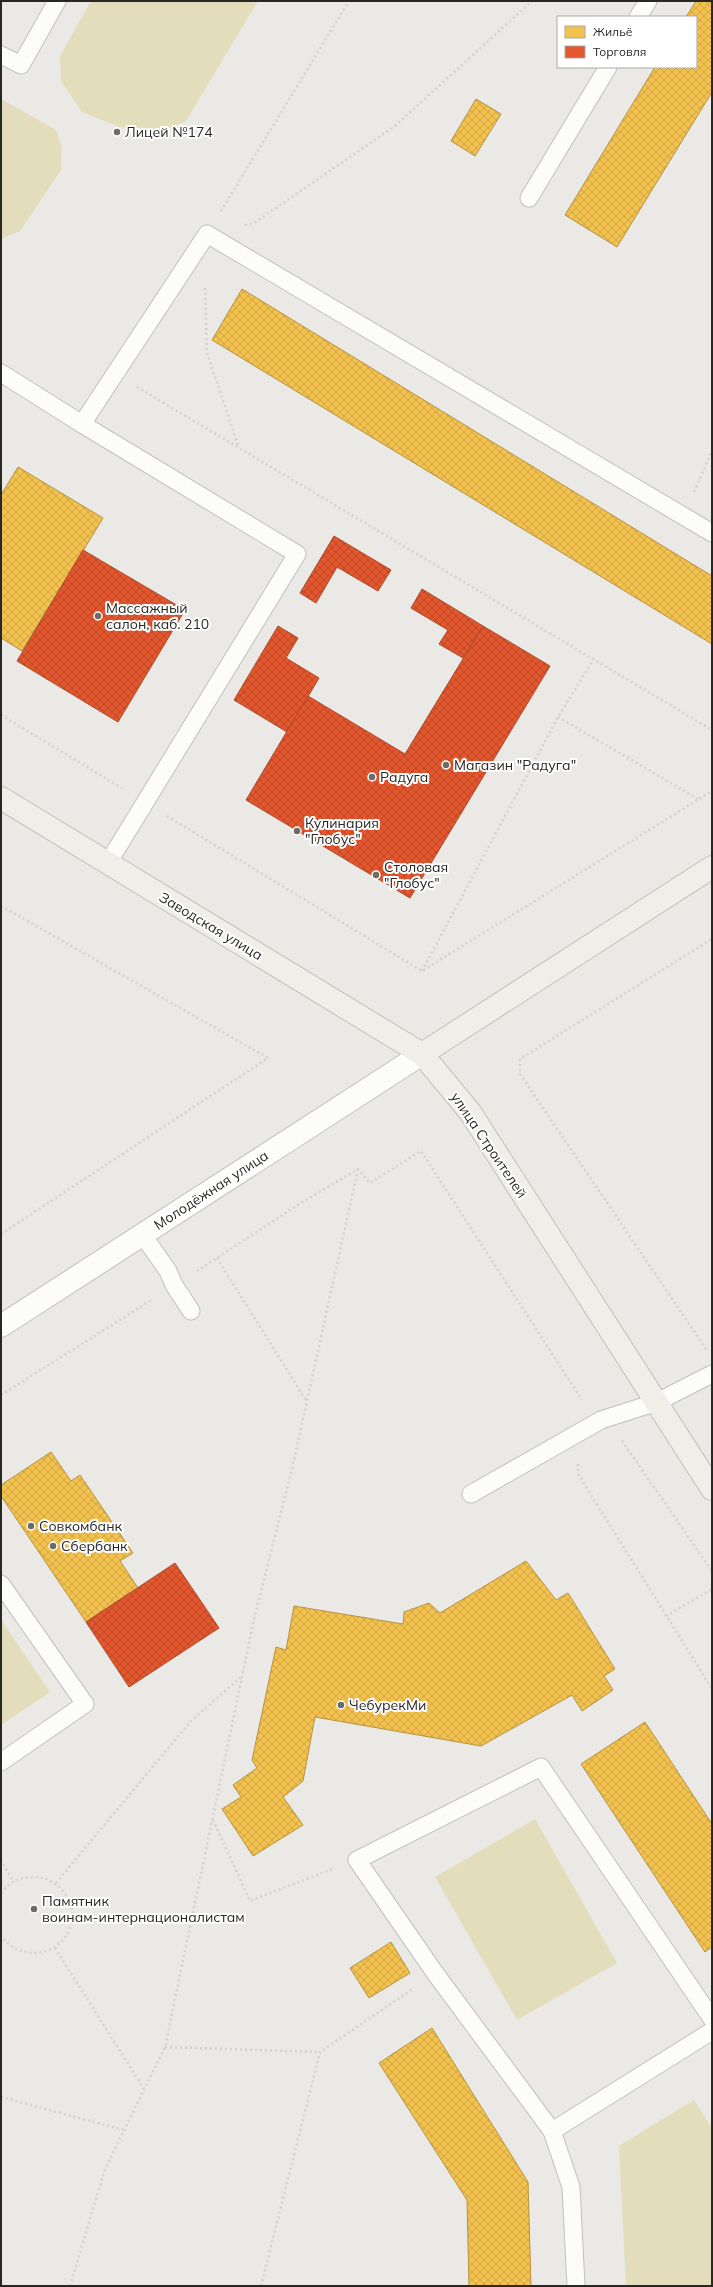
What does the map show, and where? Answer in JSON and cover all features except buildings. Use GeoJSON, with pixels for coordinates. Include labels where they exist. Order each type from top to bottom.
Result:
{"type":"FeatureCollection","features":[{"type":"Feature","properties":{"kind":"street","name":"Заводская улица"},"geometry":{"type":"LineString","coordinates":[[1,798],[422,1054]]}},
{"type":"Feature","properties":{"kind":"street"},"geometry":{"type":"LineString","coordinates":[[422,1054],[712,867]]}},
{"type":"Feature","properties":{"kind":"street","name":"Молодёжная улица"},"geometry":{"type":"LineString","coordinates":[[1,1326],[422,1054]]}},
{"type":"Feature","properties":{"kind":"street","name":"улица Строителей"},"geometry":{"type":"LineString","coordinates":[[422,1054],[470,1112],[712,1489]]}},
{"type":"Feature","properties":{"kind":"lane"},"geometry":{"type":"LineString","coordinates":[[1,55],[21,65],[57,1]]}},
{"type":"Feature","properties":{"kind":"lane"},"geometry":{"type":"LineString","coordinates":[[639,16],[648,1]]}},
{"type":"Feature","properties":{"kind":"lane"},"geometry":{"type":"LineString","coordinates":[[529,198],[607,68]]}},
{"type":"Feature","properties":{"kind":"lane"},"geometry":{"type":"LineString","coordinates":[[82,424],[207,234],[712,532]]}},
{"type":"Feature","properties":{"kind":"lane"},"geometry":{"type":"LineString","coordinates":[[1,373],[82,424],[297,554],[108,863]]}},
{"type":"Feature","properties":{"kind":"lane"},"geometry":{"type":"LineString","coordinates":[[142,1234],[168,1271],[174,1285],[191,1311]]}},
{"type":"Feature","properties":{"kind":"lane"},"geometry":{"type":"LineString","coordinates":[[471,1494],[601,1420],[657,1402],[712,1374]]}},
{"type":"Feature","properties":{"kind":"lane"},"geometry":{"type":"LineString","coordinates":[[1,1584],[85,1704],[1,1762]]}},
{"type":"Feature","properties":{"kind":"lane"},"geometry":{"type":"LineString","coordinates":[[576,2286],[571,2187],[552,2131],[435,1973],[357,1860],[541,1767],[712,2019]]}},
{"type":"Feature","properties":{"kind":"lane"},"geometry":{"type":"LineString","coordinates":[[552,2131],[712,2031]]}},
{"type":"Feature","properties":{"kind":"path"},"geometry":{"type":"LineString","coordinates":[[207,234],[349,1]]}},
{"type":"Feature","properties":{"kind":"path"},"geometry":{"type":"LineString","coordinates":[[207,234],[254,223],[395,126],[532,1]]}},
{"type":"Feature","properties":{"kind":"path"},"geometry":{"type":"LineString","coordinates":[[205,284],[206,353],[239,448]]}},
{"type":"Feature","properties":{"kind":"path"},"geometry":{"type":"LineString","coordinates":[[115,374],[712,730]]}},
{"type":"Feature","properties":{"kind":"path"},"geometry":{"type":"LineString","coordinates":[[684,516],[712,450]]}},
{"type":"Feature","properties":{"kind":"path"},"geometry":{"type":"LineString","coordinates":[[422,971],[558,717],[593,660]]}},
{"type":"Feature","properties":{"kind":"path"},"geometry":{"type":"LineString","coordinates":[[1,715],[422,971]]}},
{"type":"Feature","properties":{"kind":"path"},"geometry":{"type":"LineString","coordinates":[[558,717],[700,800]]}},
{"type":"Feature","properties":{"kind":"path"},"geometry":{"type":"LineString","coordinates":[[422,971],[712,792]]}},
{"type":"Feature","properties":{"kind":"path"},"geometry":{"type":"LineString","coordinates":[[1,906],[268,1058],[1,1234]]}},
{"type":"Feature","properties":{"kind":"path"},"geometry":{"type":"LineString","coordinates":[[708,1351],[520,1074],[520,1059],[712,939]]}},
{"type":"Feature","properties":{"kind":"path"},"geometry":{"type":"LineString","coordinates":[[358,1169],[370,1183],[421,1151],[583,1402],[628,1447],[712,1571]]}},
{"type":"Feature","properties":{"kind":"path"},"geometry":{"type":"LineString","coordinates":[[1,1395],[293,1208],[358,1169]]}},
{"type":"Feature","properties":{"kind":"path"},"geometry":{"type":"LineString","coordinates":[[70,2286],[105,2169],[165,2047],[242,1676],[307,1402],[358,1169]]}},
{"type":"Feature","properties":{"kind":"path"},"geometry":{"type":"LineString","coordinates":[[217,1258],[307,1402]]}},
{"type":"Feature","properties":{"kind":"path"},"geometry":{"type":"LineString","coordinates":[[580,1432],[578,1474],[712,1689]]}},
{"type":"Feature","properties":{"kind":"path"},"geometry":{"type":"LineString","coordinates":[[666,1616],[712,1589]]}},
{"type":"Feature","properties":{"kind":"path"},"geometry":{"type":"LineString","coordinates":[[56,1883],[190,1722],[242,1676]]}},
{"type":"Feature","properties":{"kind":"path"},"geometry":{"type":"LineString","coordinates":[[212,1820],[250,1901],[357,1860]]}},
{"type":"Feature","properties":{"kind":"path"},"geometry":{"type":"LineString","coordinates":[[1,1860],[13,1881]]}},
{"type":"Feature","properties":{"kind":"path"},"geometry":{"type":"LineString","coordinates":[[1,1893],[13,1881],[27,1876],[43,1877],[56,1883],[66,1895],[72,1909],[71,1924],[65,1937],[55,1948],[41,1953],[25,1953],[10,1947],[1,1937]]}},
{"type":"Feature","properties":{"kind":"path"},"geometry":{"type":"LineString","coordinates":[[55,1948],[145,2089]]}},
{"type":"Feature","properties":{"kind":"path"},"geometry":{"type":"LineString","coordinates":[[165,2047],[320,2052],[435,1973]]}},
{"type":"Feature","properties":{"kind":"path"},"geometry":{"type":"LineString","coordinates":[[261,2286],[320,2052]]}},
{"type":"Feature","properties":{"kind":"path"},"geometry":{"type":"LineString","coordinates":[[1,2097],[124,2130]]}},
{"type":"Feature","properties":{"kind":"shaded area"},"geometry":{"type":"Polygon","coordinates":[[[91,1],[258,1],[186,121],[159,132],[120,127],[82,112],[61,81],[60,56],[91,1]]]}},
{"type":"Feature","properties":{"kind":"shaded area"},"geometry":{"type":"Polygon","coordinates":[[[1,99],[56,130],[62,147],[61,170],[20,231],[1,239],[1,99]]]}},
{"type":"Feature","properties":{"kind":"shaded area"},"geometry":{"type":"Polygon","coordinates":[[[1,1620],[50,1692],[1,1725],[1,1620]]]}},
{"type":"Feature","properties":{"kind":"shaded area"},"geometry":{"type":"Polygon","coordinates":[[[535,1819],[617,1963],[517,2020],[435,1877],[535,1819]]]}},
{"type":"Feature","properties":{"kind":"shaded area"},"geometry":{"type":"Polygon","coordinates":[[[694,2100],[712,2128],[712,2286],[626,2286],[619,2146],[694,2100]]]}},
{"type":"Feature","properties":{"kind":"place","name":"Лицей №174"},"geometry":{"type":"Point","coordinates":[117,132]}},
{"type":"Feature","properties":{"kind":"place","name":"Массажный салон, каб. 210"},"geometry":{"type":"Point","coordinates":[98,616]}},
{"type":"Feature","properties":{"kind":"place","name":"Магазин \"Радуга\""},"geometry":{"type":"Point","coordinates":[446,765]}},
{"type":"Feature","properties":{"kind":"place","name":"Радуга"},"geometry":{"type":"Point","coordinates":[372,777]}},
{"type":"Feature","properties":{"kind":"place","name":"Кулинария \"Глобус\""},"geometry":{"type":"Point","coordinates":[297,831]}},
{"type":"Feature","properties":{"kind":"place","name":"Столовая \"Глобус\""},"geometry":{"type":"Point","coordinates":[376,875]}},
{"type":"Feature","properties":{"kind":"place","name":"Совкомбанк"},"geometry":{"type":"Point","coordinates":[31,1526]}},
{"type":"Feature","properties":{"kind":"place","name":"Сбербанк"},"geometry":{"type":"Point","coordinates":[53,1546]}},
{"type":"Feature","properties":{"kind":"place","name":"ЧебурекМи"},"geometry":{"type":"Point","coordinates":[341,1705]}},
{"type":"Feature","properties":{"kind":"place","name":"Памятник воинам-интернационалистам"},"geometry":{"type":"Point","coordinates":[34,1909]}}]}
